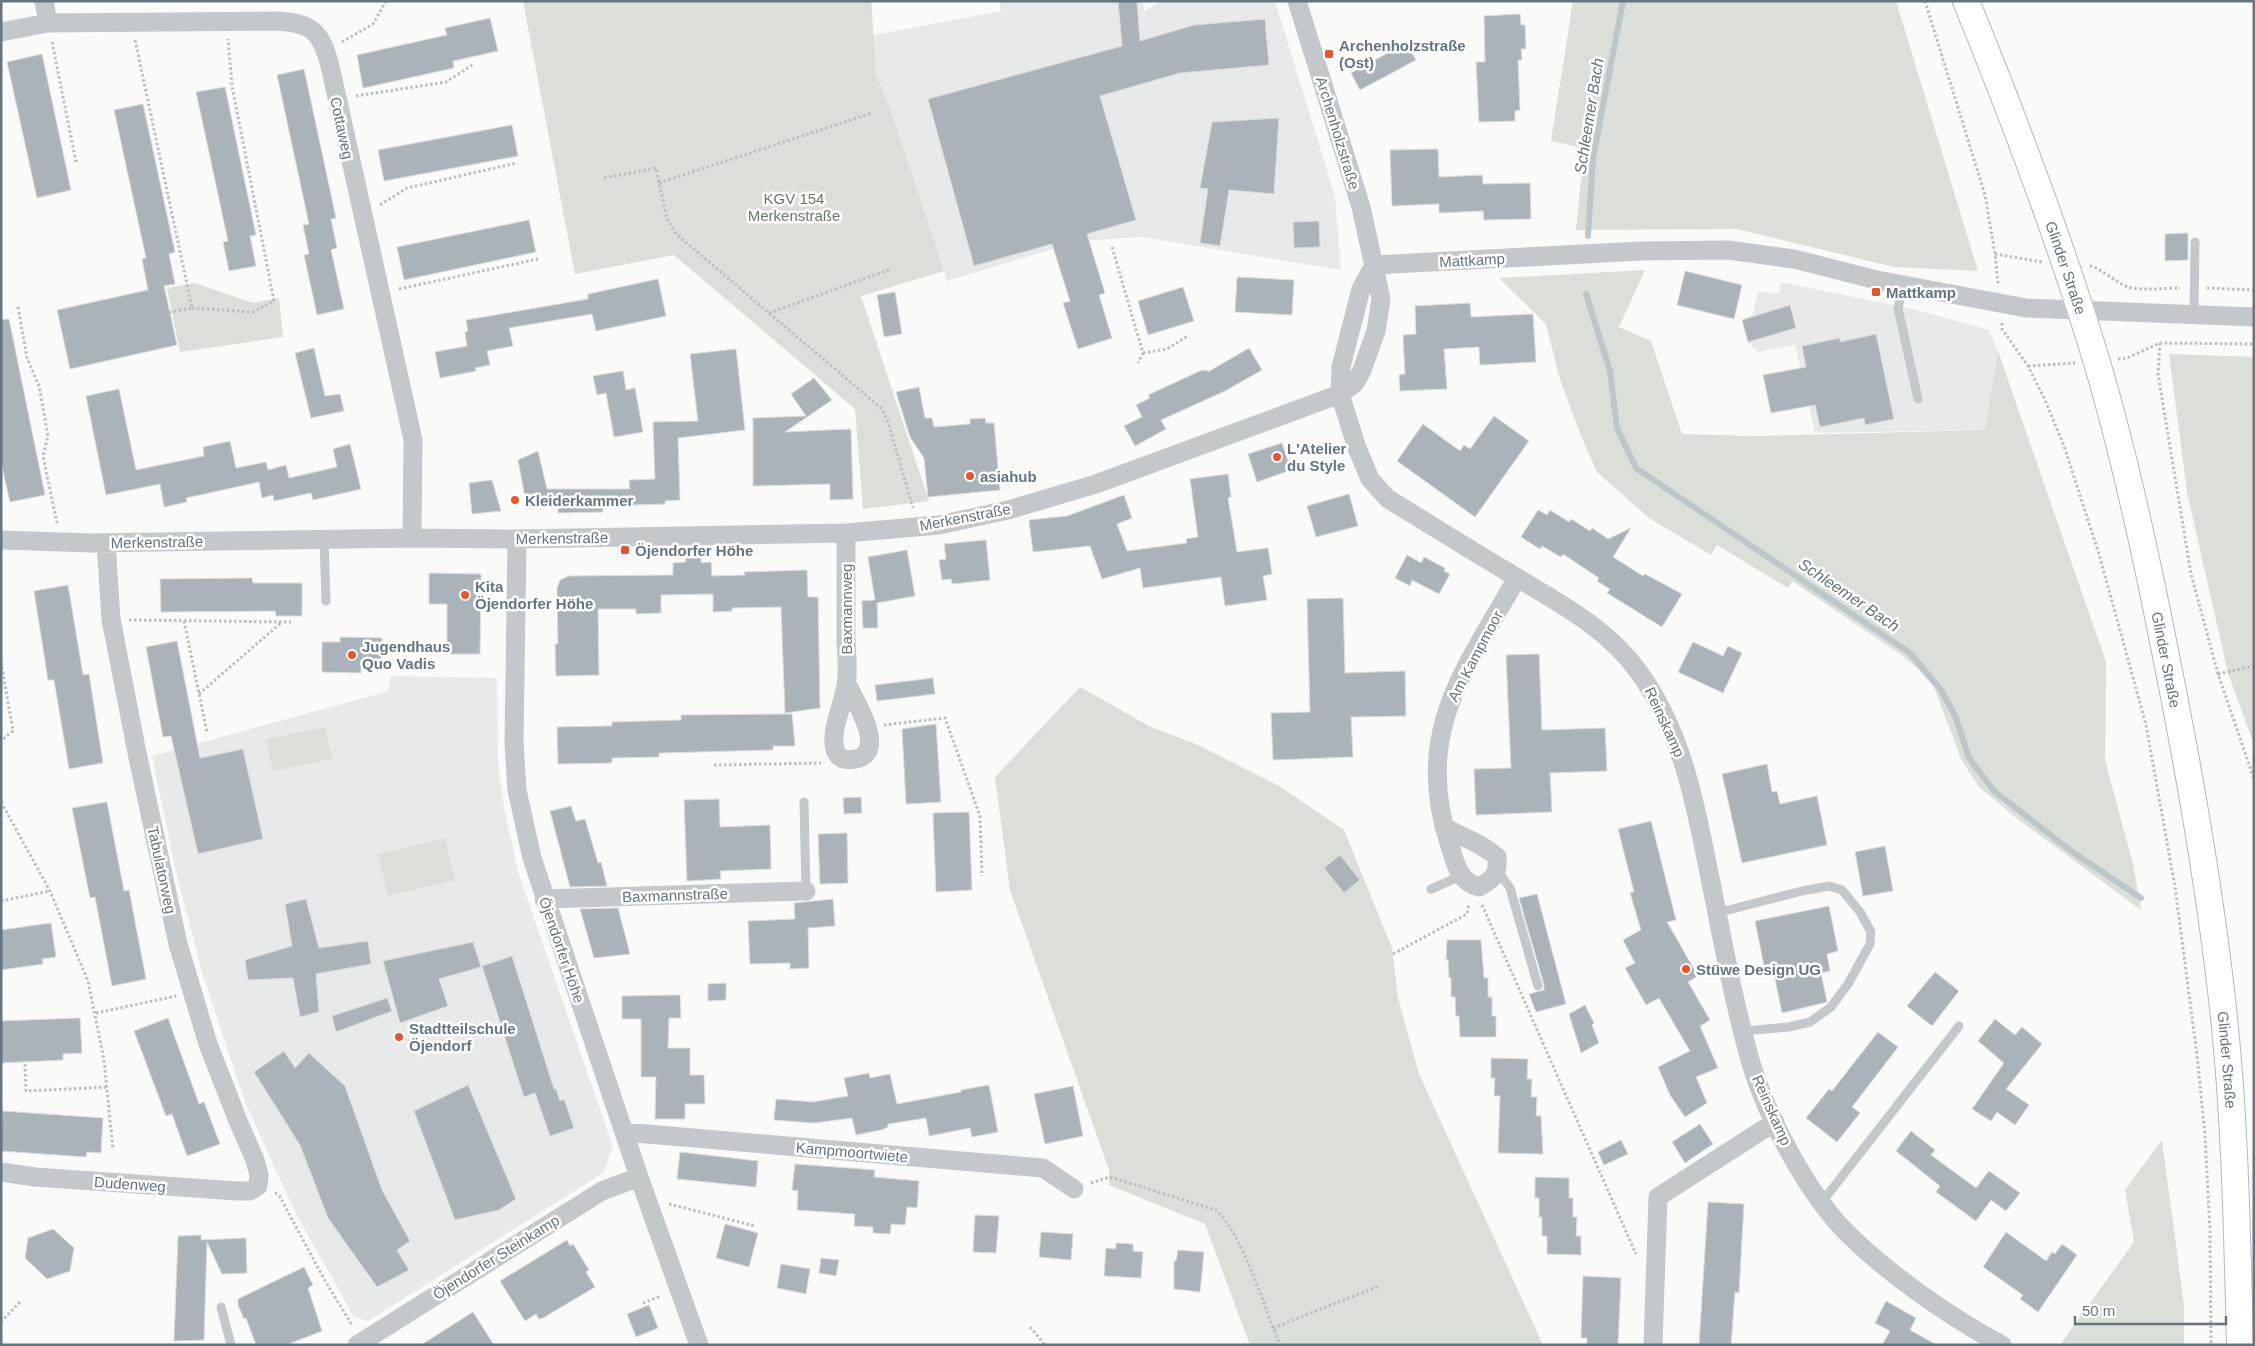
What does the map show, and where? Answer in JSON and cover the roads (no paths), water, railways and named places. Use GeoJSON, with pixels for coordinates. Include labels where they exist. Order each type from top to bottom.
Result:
{"type":"FeatureCollection","features":[{"type":"Feature","properties":{"kind":"main road","name":"Glinder Straße"},"geometry":{"type":"LineString","coordinates":[[1966,1],[2010,109],[2066,264],[2102,378],[2151,580],[2183,741],[2205,874],[2222,1000],[2234,1153],[2240,1345]]}},
{"type":"Feature","properties":{"kind":"street"},"geometry":{"type":"LineString","coordinates":[[44,1],[48,23]]}},
{"type":"Feature","properties":{"kind":"street","name":"Archenholzstraße"},"geometry":{"type":"LineString","coordinates":[[1297,1],[1361,207],[1381,299],[1376,331],[1362,370],[1355,383],[1340,394]]}},
{"type":"Feature","properties":{"kind":"street","name":"Cottaweg"},"geometry":{"type":"LineString","coordinates":[[1,32],[48,23],[227,21],[298,22],[315,31],[326,52],[412,440],[412,538]]}},
{"type":"Feature","properties":{"kind":"street","name":"Mattkamp"},"geometry":{"type":"LineString","coordinates":[[1374,265],[1641,251],[1728,250],[1794,259],[1904,285],[2026,308],[2081,312],[2254,316]]}},
{"type":"Feature","properties":{"kind":"street","name":"Merkenstraße"},"geometry":{"type":"LineString","coordinates":[[1,540],[106,542],[412,538],[518,539],[846,533],[939,525],[1008,510],[1096,484],[1340,394]]}},
{"type":"Feature","properties":{"kind":"street","name":"Reinskamp"},"geometry":{"type":"LineString","coordinates":[[1340,394],[1357,448],[1370,480],[1388,499],[1582,618],[1618,647],[1638,670],[1654,695],[1677,742],[1692,790],[1717,913],[1752,1064],[1775,1122],[1805,1178],[1848,1234],[1903,1281],[2002,1345]]}},
{"type":"Feature","properties":{"kind":"street","name":"Baxmannweg"},"geometry":{"type":"LineString","coordinates":[[846,533],[847,684],[834,736],[836,754],[842,759],[851,760],[862,757],[868,751],[870,741],[866,727],[847,684]]}},
{"type":"Feature","properties":{"kind":"street","name":"Öjendorfer Höhe"},"geometry":{"type":"LineString","coordinates":[[518,539],[514,743],[517,790],[532,858],[544,899],[639,1177],[699,1345]]}},
{"type":"Feature","properties":{"kind":"street","name":"Tabulatorweg"},"geometry":{"type":"LineString","coordinates":[[106,542],[111,619],[137,753],[178,944],[208,1044],[238,1121],[256,1160],[259,1175],[258,1186]]}},
{"type":"Feature","properties":{"kind":"street","name":"Am Kampmoor"},"geometry":{"type":"LineString","coordinates":[[1470,883],[1444,827],[1438,795],[1436,759],[1442,726],[1456,686],[1517,578]]}},
{"type":"Feature","properties":{"kind":"street"},"geometry":{"type":"LineString","coordinates":[[1444,827],[1468,841],[1487,848],[1497,856],[1498,871],[1491,881],[1470,883]]}},
{"type":"Feature","properties":{"kind":"street","name":"Baxmannstraße"},"geometry":{"type":"LineString","coordinates":[[544,899],[806,891]]}},
{"type":"Feature","properties":{"kind":"street"},"geometry":{"type":"LineString","coordinates":[[1653,1345],[1658,1197],[1775,1122]]}},
{"type":"Feature","properties":{"kind":"street","name":"Kampmoortwiete"},"geometry":{"type":"LineString","coordinates":[[624,1132],[1044,1168],[1074,1190]]}},
{"type":"Feature","properties":{"kind":"street","name":"Dudenweg"},"geometry":{"type":"LineString","coordinates":[[1,1172],[35,1177],[237,1191],[250,1191],[258,1186]]}},
{"type":"Feature","properties":{"kind":"street","name":"Öjendorfer Steinkamp"},"geometry":{"type":"LineString","coordinates":[[360,1343],[602,1191],[639,1177]]}},
{"type":"Feature","properties":{"kind":"lane"},"geometry":{"type":"LineString","coordinates":[[2194,315],[2195,242]]}},
{"type":"Feature","properties":{"kind":"lane"},"geometry":{"type":"LineString","coordinates":[[1904,285],[1898,308],[1918,399]]}},
{"type":"Feature","properties":{"kind":"lane"},"geometry":{"type":"LineString","coordinates":[[324,539],[326,601]]}},
{"type":"Feature","properties":{"kind":"lane"},"geometry":{"type":"LineString","coordinates":[[804,802],[806,891]]}},
{"type":"Feature","properties":{"kind":"lane"},"geometry":{"type":"LineString","coordinates":[[1498,871],[1510,888],[1538,986]]}},
{"type":"Feature","properties":{"kind":"lane"},"geometry":{"type":"LineString","coordinates":[[1431,889],[1470,883]]}},
{"type":"Feature","properties":{"kind":"lane"},"geometry":{"type":"LineString","coordinates":[[1717,913],[1829,886],[1842,890],[1860,912],[1871,932],[1870,944],[1848,984],[1831,1007],[1810,1022],[1789,1027],[1744,1031]]}},
{"type":"Feature","properties":{"kind":"lane"},"geometry":{"type":"LineString","coordinates":[[1822,1202],[1959,1026]]}},
{"type":"Feature","properties":{"kind":"lane"},"geometry":{"type":"LineString","coordinates":[[221,1308],[230,1345]]}},
{"type":"Feature","properties":{"kind":"waterway","name":"Schleemer Bach"},"geometry":{"type":"LineString","coordinates":[[1588,236],[1593,158],[1623,1]]}},
{"type":"Feature","properties":{"kind":"waterway","name":"Schleemer Bach"},"geometry":{"type":"LineString","coordinates":[[1586,294],[1610,371],[1617,428],[1636,468],[1910,653],[1941,690],[1956,718],[1969,758],[1994,791],[2071,851],[2141,898]]}},
{"type":"Feature","properties":{"kind":"place","name":"Archenholzstraße (Ost)"},"geometry":{"type":"Point","coordinates":[1329,54]}},
{"type":"Feature","properties":{"kind":"place","name":"Mattkamp"},"geometry":{"type":"Point","coordinates":[1876,292]}},
{"type":"Feature","properties":{"kind":"place","name":"L'Atelier du Style"},"geometry":{"type":"Point","coordinates":[1277,457]}},
{"type":"Feature","properties":{"kind":"place","name":"asiahub"},"geometry":{"type":"Point","coordinates":[970,476]}},
{"type":"Feature","properties":{"kind":"place","name":"Kleiderkammer"},"geometry":{"type":"Point","coordinates":[515,500]}},
{"type":"Feature","properties":{"kind":"place","name":"Öjendorfer Höhe"},"geometry":{"type":"Point","coordinates":[625,550]}},
{"type":"Feature","properties":{"kind":"place","name":"Kita Öjendorfer Höhe"},"geometry":{"type":"Point","coordinates":[465,595]}},
{"type":"Feature","properties":{"kind":"place","name":"Jugendhaus Quo Vadis"},"geometry":{"type":"Point","coordinates":[352,655]}},
{"type":"Feature","properties":{"kind":"place","name":"Stüwe Design UG"},"geometry":{"type":"Point","coordinates":[1686,969]}},
{"type":"Feature","properties":{"kind":"place","name":"Stadtteilschule Öjendorf"},"geometry":{"type":"Point","coordinates":[399,1037]}},
{"type":"Feature","properties":{"kind":"park label","name":"KGV 154 Merkenstraße"},"geometry":{"type":"Point","coordinates":[794,206]}}]}
